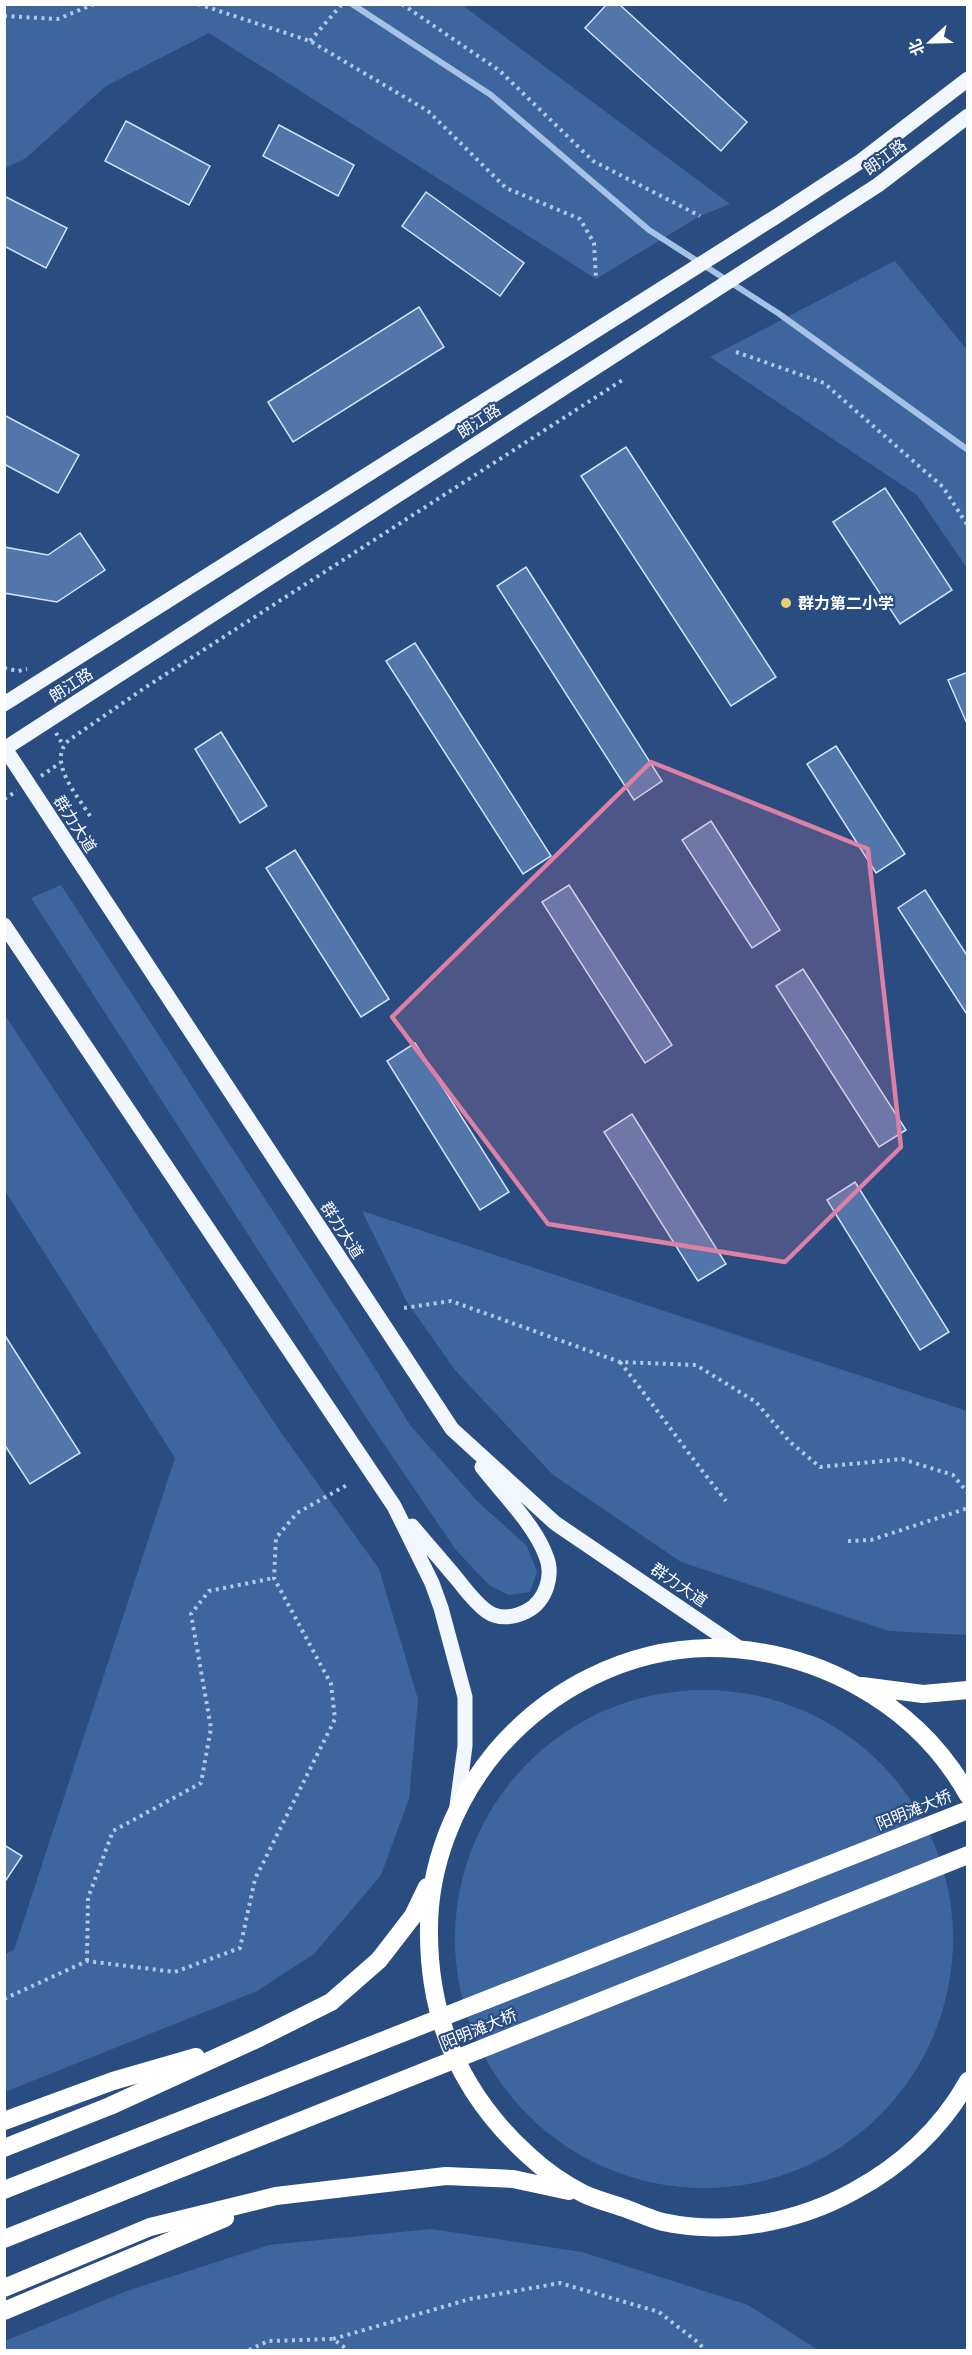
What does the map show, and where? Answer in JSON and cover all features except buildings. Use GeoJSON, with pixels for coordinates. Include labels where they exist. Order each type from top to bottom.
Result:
{"type":"FeatureCollection","features":[{"type":"Feature","properties":{"kind":"highway"},"geometry":{"type":"LineString","coordinates":[[4,2148],[110,2106],[259,2038],[331,2002],[379,1960],[413,1916],[436,1866],[456,1812],[481,1769],[513,1731],[551,1699],[594,1674],[641,1657],[690,1649],[739,1648],[801,1660],[860,1685],[901,1714],[936,1749],[968,1795]]}},
{"type":"Feature","properties":{"kind":"highway"},"geometry":{"type":"LineString","coordinates":[[860,1685],[923,1694],[968,1690]]}},
{"type":"Feature","properties":{"kind":"highway","name":"阳明滩大桥"},"geometry":{"type":"LineString","coordinates":[[4,2190],[968,1810]]}},
{"type":"Feature","properties":{"kind":"highway","name":"阳明滩大桥"},"geometry":{"type":"LineString","coordinates":[[4,2239],[968,1855]]}},
{"type":"Feature","properties":{"kind":"highway"},"geometry":{"type":"LineString","coordinates":[[436,1866],[428,1914],[429,1962],[437,2010],[453,2055],[476,2098],[506,2135],[542,2168],[583,2194]]}},
{"type":"Feature","properties":{"kind":"highway"},"geometry":{"type":"LineString","coordinates":[[4,2121],[113,2081],[259,2038]]}},
{"type":"Feature","properties":{"kind":"highway"},"geometry":{"type":"LineString","coordinates":[[4,2288],[150,2227],[276,2196],[446,2176],[513,2179],[583,2194],[662,2222],[706,2227],[750,2225],[793,2217],[845,2196],[874,2181],[909,2154],[940,2122],[968,2081]]}},
{"type":"Feature","properties":{"kind":"highway"},"geometry":{"type":"LineString","coordinates":[[4,2311],[276,2196]]}},
{"type":"Feature","properties":{"kind":"main road","name":"朗江路"},"geometry":{"type":"LineString","coordinates":[[4,704],[777,216],[861,161],[968,79]]}},
{"type":"Feature","properties":{"kind":"main road","name":"朗江路"},"geometry":{"type":"LineString","coordinates":[[5,748],[878,185],[968,116]]}},
{"type":"Feature","properties":{"kind":"main road","name":"群力大道"},"geometry":{"type":"LineString","coordinates":[[5,748],[452,1429],[555,1523],[739,1648]]}},
{"type":"Feature","properties":{"kind":"main road"},"geometry":{"type":"LineString","coordinates":[[4,925],[394,1506],[424,1562],[435,1592],[465,1697],[465,1746],[456,1812]]}},
{"type":"Feature","properties":{"kind":"main road"},"geometry":{"type":"LineString","coordinates":[[394,1506],[466,1590],[489,1613],[498,1617],[518,1616],[539,1603],[548,1579],[547,1556],[525,1521],[452,1429]]}},
{"type":"Feature","properties":{"kind":"path"},"geometry":{"type":"LineString","coordinates":[[4,16],[58,19],[94,4]]}},
{"type":"Feature","properties":{"kind":"path"},"geometry":{"type":"LineString","coordinates":[[198,4],[310,41],[428,111],[506,188],[580,219],[594,243],[596,279]]}},
{"type":"Feature","properties":{"kind":"path"},"geometry":{"type":"LineString","coordinates":[[310,41],[342,4]]}},
{"type":"Feature","properties":{"kind":"path"},"geometry":{"type":"LineString","coordinates":[[402,4],[500,71],[593,162],[700,216]]}},
{"type":"Feature","properties":{"kind":"path"},"geometry":{"type":"LineString","coordinates":[[736,352],[824,383],[943,487],[968,526]]}},
{"type":"Feature","properties":{"kind":"path"},"geometry":{"type":"LineString","coordinates":[[90,816],[60,763],[63,745],[69,740],[156,680],[624,379]]}},
{"type":"Feature","properties":{"kind":"path"},"geometry":{"type":"LineString","coordinates":[[404,1308],[451,1301],[620,1362],[696,1365],[756,1401],[790,1442],[820,1467],[902,1459],[953,1475],[968,1493]]}},
{"type":"Feature","properties":{"kind":"path"},"geometry":{"type":"LineString","coordinates":[[620,1362],[726,1501]]}},
{"type":"Feature","properties":{"kind":"path"},"geometry":{"type":"LineString","coordinates":[[4,1999],[87,1961],[175,1972],[240,1948],[255,1879],[336,1719],[331,1684],[274,1578],[276,1538],[297,1514],[347,1485]]}},
{"type":"Feature","properties":{"kind":"path"},"geometry":{"type":"LineString","coordinates":[[848,1541],[871,1540],[968,1508]]}},
{"type":"Feature","properties":{"kind":"path"},"geometry":{"type":"LineString","coordinates":[[87,1961],[88,1898],[113,1831],[201,1783],[211,1728],[190,1614],[209,1591],[274,1578]]}},
{"type":"Feature","properties":{"kind":"path"},"geometry":{"type":"LineString","coordinates":[[249,2350],[268,2341],[333,2338],[470,2300],[560,2283],[659,2312],[700,2344],[704,2350]]}},
{"type":"Feature","properties":{"kind":"path"},"geometry":{"type":"LineString","coordinates":[[333,2338],[348,2350]]}},
{"type":"Feature","properties":{"kind":"highlighted area"},"geometry":{"type":"Polygon","coordinates":[[[651,762],[868,849],[901,1147],[785,1262],[548,1224],[392,1017],[651,762]]]}},
{"type":"Feature","properties":{"kind":"shaded area"},"geometry":{"type":"Polygon","coordinates":[[[5,4],[462,5],[730,204],[700,216],[596,279],[209,33],[106,86],[26,158],[5,168],[5,4]]]}},
{"type":"Feature","properties":{"kind":"shaded area"},"geometry":{"type":"Polygon","coordinates":[[[895,261],[967,350],[967,568],[917,495],[710,357],[895,261]]]}},
{"type":"Feature","properties":{"kind":"shaded area"},"geometry":{"type":"Polygon","coordinates":[[[61,885],[410,1425],[477,1501],[527,1546],[537,1572],[530,1592],[509,1595],[489,1585],[456,1550],[369,1422],[31,898],[61,885]]]}},
{"type":"Feature","properties":{"kind":"shaded area"},"geometry":{"type":"Polygon","coordinates":[[[4,1014],[280,1431],[379,1569],[418,1699],[409,1799],[381,1875],[314,1954],[257,1991],[5,2092],[5,1954],[14,1950],[175,1458],[5,1191],[4,1014]]]}},
{"type":"Feature","properties":{"kind":"shaded area"},"geometry":{"type":"Polygon","coordinates":[[[362,1211],[967,1411],[967,1635],[889,1631],[681,1562],[552,1474],[455,1370],[407,1302],[362,1211]]]}},
{"type":"Feature","properties":{"kind":"shaded area"},"geometry":{"type":"Polygon","coordinates":[[[704,1690],[753,1694],[799,1709],[843,1732],[880,1763],[911,1800],[934,1844],[949,1890],[953,1939],[949,1988],[934,2034],[911,2078],[880,2115],[843,2146],[799,2169],[753,2184],[704,2188],[655,2184],[609,2169],[565,2146],[528,2115],[497,2078],[474,2034],[459,1988],[455,1939],[459,1890],[474,1844],[497,1800],[528,1763],[565,1732],[609,1709],[655,1694],[704,1690]]]}},
{"type":"Feature","properties":{"kind":"shaded area"},"geometry":{"type":"Polygon","coordinates":[[[431,2229],[582,2252],[748,2305],[818,2350],[5,2350],[5,2341],[127,2291],[269,2245],[431,2229]]]}},
{"type":"Feature","properties":{"kind":"waterway"},"geometry":{"type":"LineString","coordinates":[[352,4],[491,95],[649,230],[778,313],[968,450]]}},
{"type":"Feature","properties":{"kind":"place","name":"群力第二小学"},"geometry":{"type":"Point","coordinates":[786,603]}}]}
